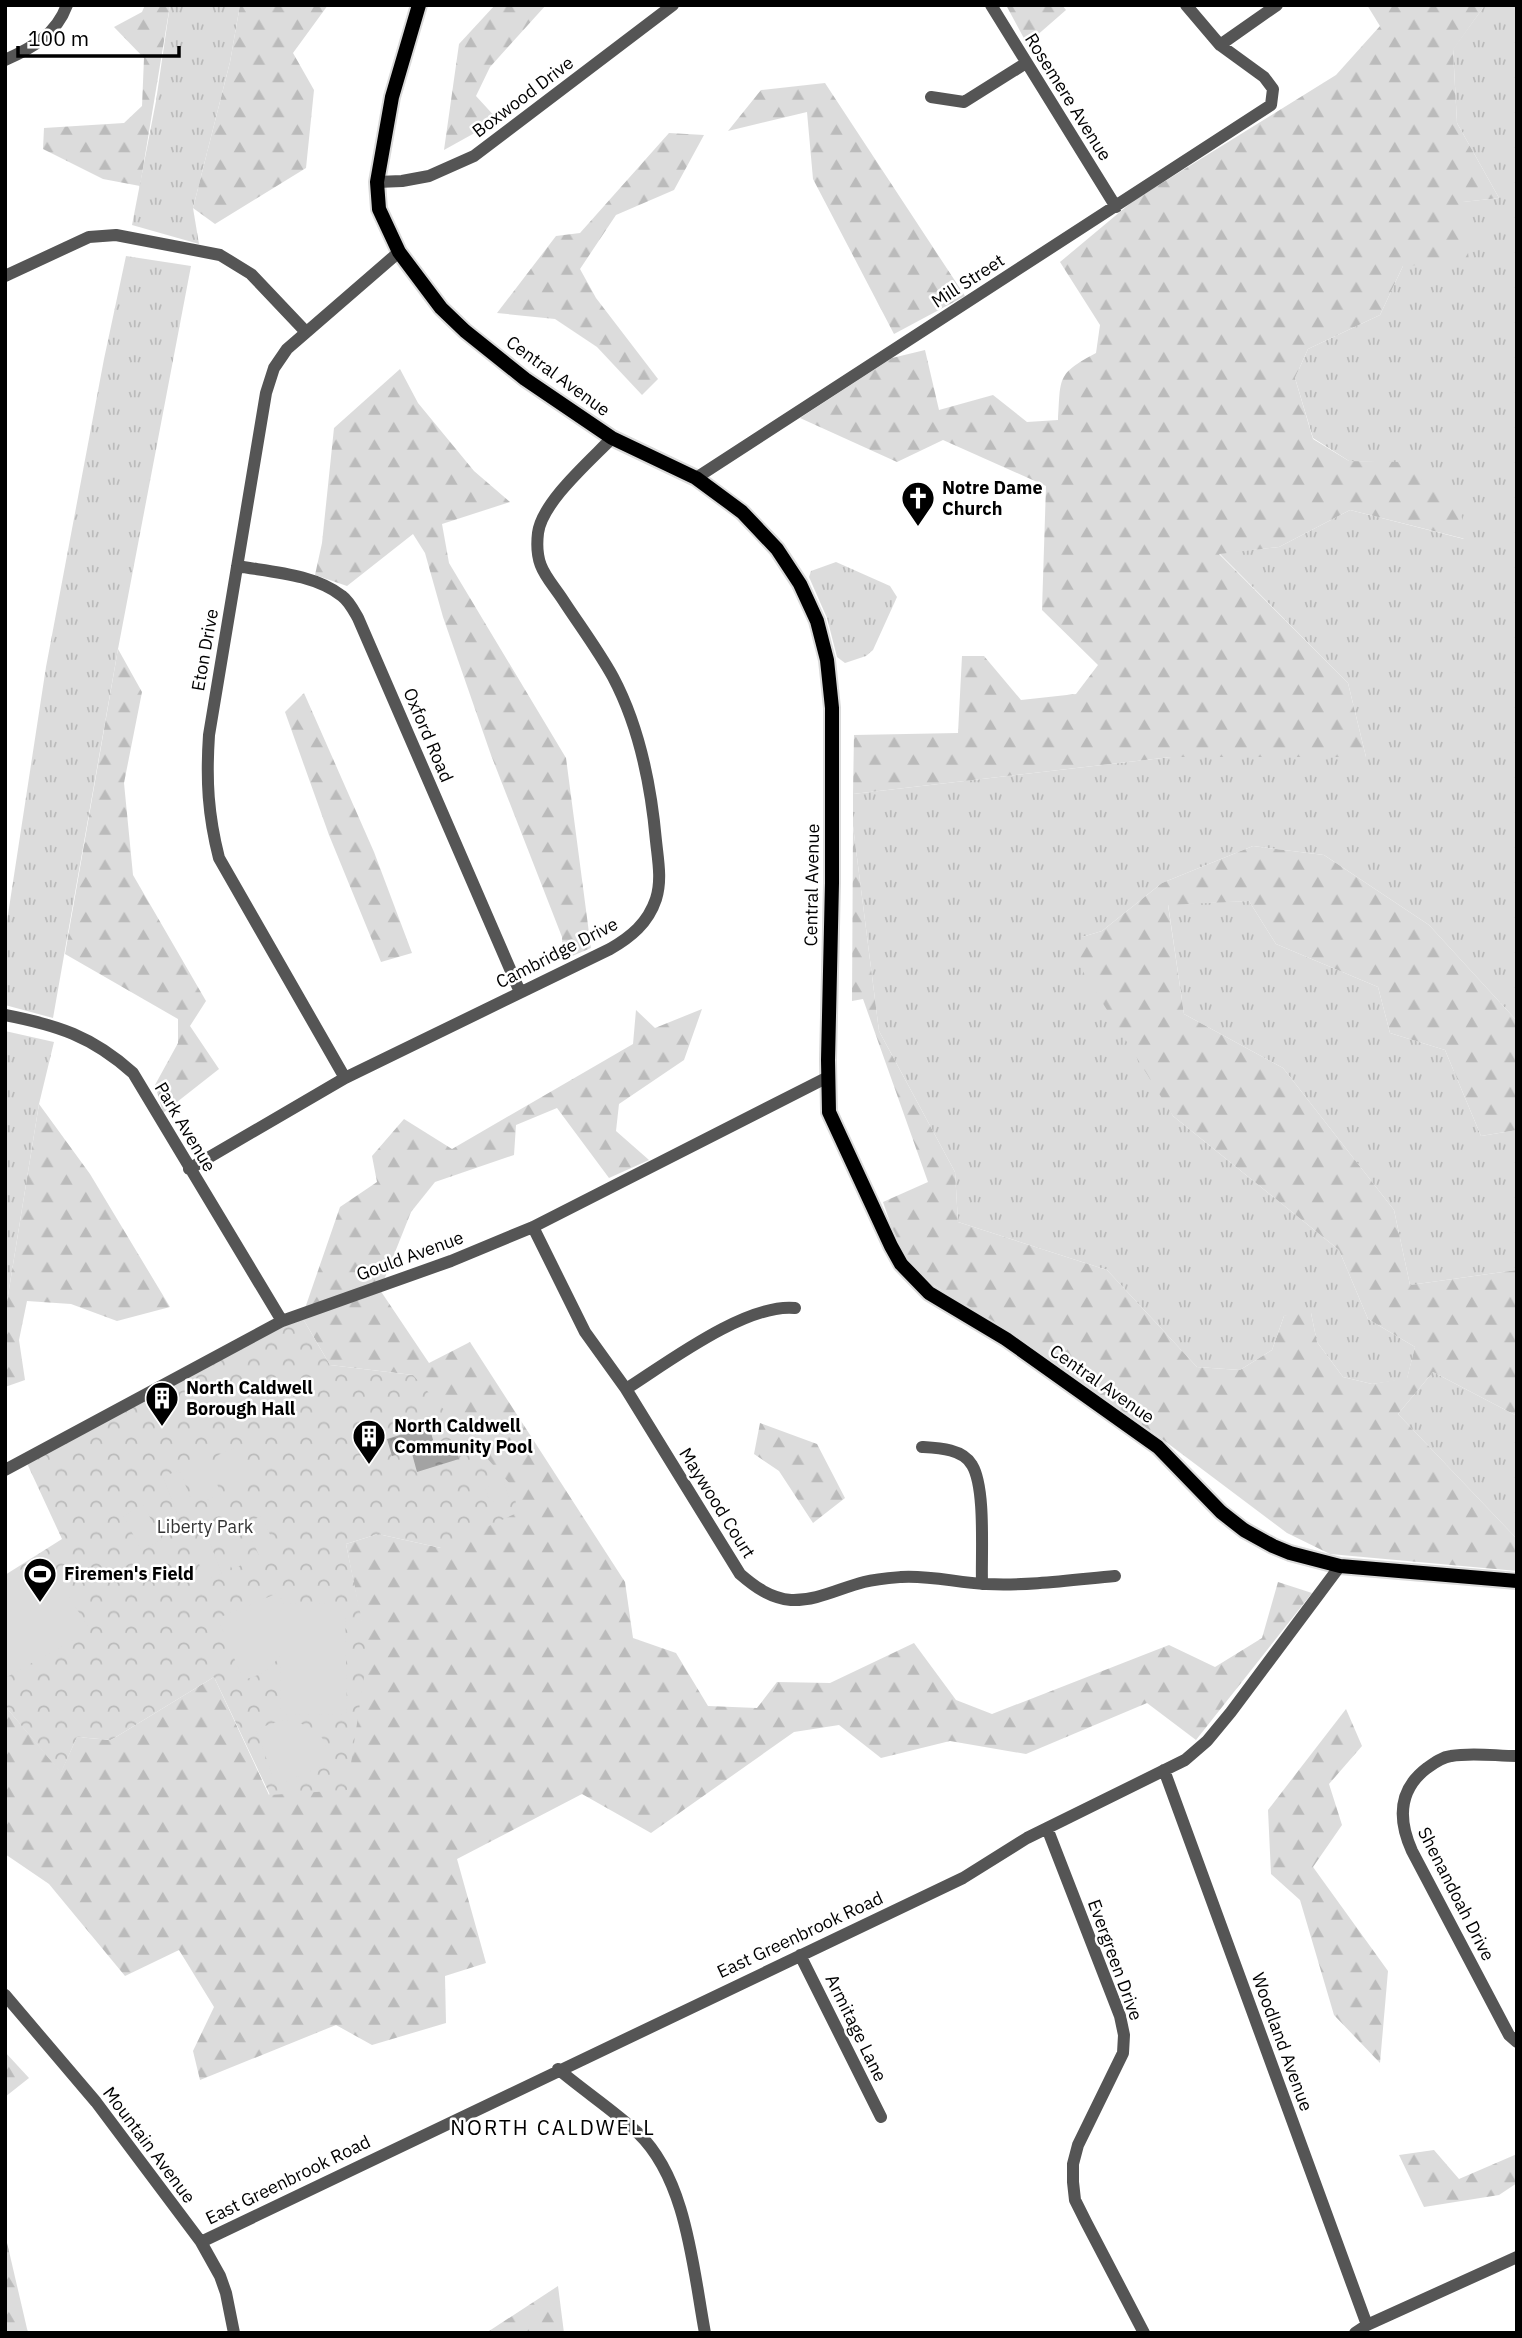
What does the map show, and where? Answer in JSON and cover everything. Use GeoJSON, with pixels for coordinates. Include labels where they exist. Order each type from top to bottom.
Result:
{"type":"FeatureCollection","features":[{"type":"Feature","properties":{"kind":"main road","name":"Central Avenue"},"geometry":{"type":"LineString","coordinates":[[419,5],[392,97],[377,182],[379,209],[399,252],[441,308],[466,331],[557,402],[612,438],[696,478],[742,512],[777,549],[800,584],[817,621],[827,660],[832,708],[829,1112],[901,1264],[929,1293],[1006,1339],[1158,1447],[1221,1512],[1244,1530],[1290,1553],[1340,1566],[1517,1581]]}},
{"type":"Feature","properties":{"kind":"street"},"geometry":{"type":"LineString","coordinates":[[5,60],[40,43],[58,23],[67,5]]}},
{"type":"Feature","properties":{"kind":"street","name":"Boxwood Drive"},"geometry":{"type":"LineString","coordinates":[[377,182],[429,176],[474,156],[673,5]]}},
{"type":"Feature","properties":{"kind":"street","name":"Rosemere Avenue"},"geometry":{"type":"LineString","coordinates":[[990,5],[1116,207]]}},
{"type":"Feature","properties":{"kind":"street"},"geometry":{"type":"LineString","coordinates":[[1186,5],[1220,46],[1277,5]]}},
{"type":"Feature","properties":{"kind":"street","name":"Mill Street"},"geometry":{"type":"LineString","coordinates":[[696,478],[1271,105],[1273,89],[1264,77],[1220,46]]}},
{"type":"Feature","properties":{"kind":"street"},"geometry":{"type":"LineString","coordinates":[[931,97],[964,102],[1026,63]]}},
{"type":"Feature","properties":{"kind":"street"},"geometry":{"type":"LineString","coordinates":[[5,276],[89,237],[116,235],[220,256],[251,274],[306,332]]}},
{"type":"Feature","properties":{"kind":"street","name":"Eton Drive"},"geometry":{"type":"LineString","coordinates":[[345,1078],[219,858],[210,824],[206,779],[209,735],[266,393],[274,368],[286,349],[399,252]]}},
{"type":"Feature","properties":{"kind":"street","name":"Cambridge Drive"},"geometry":{"type":"LineString","coordinates":[[189,1169],[345,1078],[627,939],[645,921],[658,890],[659,873],[653,808],[642,753],[613,677],[544,573],[537,546],[540,525],[553,500],[612,438]]}},
{"type":"Feature","properties":{"kind":"street","name":"Oxford Road"},"geometry":{"type":"LineString","coordinates":[[237,566],[304,578],[326,585],[345,598],[358,618],[520,992]]}},
{"type":"Feature","properties":{"kind":"street","name":"Park Avenue"},"geometry":{"type":"LineString","coordinates":[[5,1015],[65,1029],[101,1047],[132,1073],[282,1321]]}},
{"type":"Feature","properties":{"kind":"street","name":"Gould Avenue"},"geometry":{"type":"LineString","coordinates":[[5,1470],[282,1321],[451,1261],[533,1227],[828,1077]]}},
{"type":"Feature","properties":{"kind":"street","name":"Maywood Court"},"geometry":{"type":"LineString","coordinates":[[533,1227],[585,1332],[626,1389],[740,1574],[758,1589],[772,1596],[792,1600],[814,1598],[865,1582],[902,1577],[933,1577],[982,1584],[1014,1585],[1115,1576]]}},
{"type":"Feature","properties":{"kind":"street"},"geometry":{"type":"LineString","coordinates":[[626,1389],[709,1335],[770,1309],[794,1308]]}},
{"type":"Feature","properties":{"kind":"street"},"geometry":{"type":"LineString","coordinates":[[922,1447],[958,1453],[971,1463],[979,1488],[982,1584]]}},
{"type":"Feature","properties":{"kind":"street","name":"East Greenbrook Road"},"geometry":{"type":"LineString","coordinates":[[201,2242],[558,2069],[612,2047],[694,2005],[963,1878],[1027,1838],[1185,1760],[1207,1741],[1340,1566]]}},
{"type":"Feature","properties":{"kind":"street","name":"Shenandoah Drive"},"geometry":{"type":"LineString","coordinates":[[1517,1756],[1448,1756],[1424,1770],[1415,1780],[1405,1794],[1402,1808],[1405,1836],[1412,1851],[1509,2035],[1517,2042]]}},
{"type":"Feature","properties":{"kind":"street","name":"Woodland Avenue"},"geometry":{"type":"LineString","coordinates":[[1164,1770],[1367,2325]]}},
{"type":"Feature","properties":{"kind":"street","name":"Evergreen Drive"},"geometry":{"type":"LineString","coordinates":[[1047,1828],[1120,2015],[1124,2035],[1123,2053],[1078,2145],[1073,2164],[1076,2200],[1144,2333]]}},
{"type":"Feature","properties":{"kind":"street","name":"Armitage Lane"},"geometry":{"type":"LineString","coordinates":[[800,1955],[881,2117]]}},
{"type":"Feature","properties":{"kind":"street","name":"Mountain Avenue"},"geometry":{"type":"LineString","coordinates":[[5,1995],[96,2102],[212,2258],[223,2285],[234,2333]]}},
{"type":"Feature","properties":{"kind":"street"},"geometry":{"type":"LineString","coordinates":[[558,2069],[638,2133],[669,2177],[686,2232],[705,2333]]}},
{"type":"Feature","properties":{"kind":"street"},"geometry":{"type":"LineString","coordinates":[[1355,2333],[1367,2325],[1517,2257]]}},
{"type":"Feature","properties":{"kind":"green space"},"geometry":{"type":"Polygon","coordinates":[[[145,5],[170,5],[140,186],[103,179],[43,149],[44,128],[124,123],[142,106],[144,58],[114,27],[142,12],[145,5]]]}},
{"type":"Feature","properties":{"kind":"green space"},"geometry":{"type":"Polygon","coordinates":[[[170,5],[240,5],[230,62],[193,208],[199,244],[132,225],[156,101],[170,5]]]}},
{"type":"Feature","properties":{"kind":"green space"},"geometry":{"type":"Polygon","coordinates":[[[240,5],[328,5],[293,53],[314,90],[306,168],[215,224],[193,208],[230,62],[240,5]]]}},
{"type":"Feature","properties":{"kind":"green space"},"geometry":{"type":"Polygon","coordinates":[[[495,5],[546,5],[490,67],[476,96],[498,120],[444,150],[459,44],[495,5]]]}},
{"type":"Feature","properties":{"kind":"green space"},"geometry":{"type":"Polygon","coordinates":[[[1006,5],[1062,5],[1066,10],[1027,44],[1006,5]]]}},
{"type":"Feature","properties":{"kind":"green space"},"geometry":{"type":"Polygon","coordinates":[[[1367,5],[1485,5],[1453,50],[1457,123],[1499,198],[1463,202],[1469,262],[1403,266],[1380,315],[1308,349],[1295,378],[1313,439],[1349,461],[1401,462],[1461,512],[1465,539],[1350,510],[1279,547],[1219,554],[1348,683],[1366,757],[1171,757],[853,794],[854,735],[958,733],[962,656],[984,656],[1021,700],[1076,694],[1098,665],[1042,610],[1046,486],[943,440],[897,462],[800,418],[892,358],[925,350],[939,410],[993,395],[1027,422],[1058,420],[1063,379],[1074,366],[1096,353],[1100,325],[1060,262],[1133,201],[1336,75],[1380,26],[1367,5]]]}},
{"type":"Feature","properties":{"kind":"green space"},"geometry":{"type":"Polygon","coordinates":[[[1485,5],[1517,5],[1517,1021],[1429,925],[1324,855],[1253,846],[1162,883],[1102,931],[1082,937],[1173,1116],[1339,1250],[1368,1319],[1415,1347],[1407,1379],[1372,1384],[1343,1377],[1317,1342],[1311,1313],[1284,1316],[1272,1350],[1240,1370],[1197,1367],[1107,1270],[958,1222],[955,1172],[879,1031],[853,826],[853,794],[1171,757],[1366,757],[1348,683],[1219,553],[1279,547],[1350,510],[1464,539],[1401,463],[1349,461],[1313,438],[1295,378],[1308,349],[1380,315],[1403,266],[1462,202],[1499,198],[1457,123],[1453,49],[1485,5]]]}},
{"type":"Feature","properties":{"kind":"green space"},"geometry":{"type":"Polygon","coordinates":[[[825,83],[965,296],[894,334],[813,179],[807,112],[728,131],[761,90],[825,83]]]}},
{"type":"Feature","properties":{"kind":"green space"},"geometry":{"type":"Polygon","coordinates":[[[669,133],[704,135],[674,190],[616,215],[580,269],[596,298],[658,379],[642,395],[597,347],[555,319],[497,313],[556,236],[580,233],[669,133]]]}},
{"type":"Feature","properties":{"kind":"green space"},"geometry":{"type":"Polygon","coordinates":[[[126,256],[191,266],[118,649],[53,1018],[5,1005],[5,934],[46,667],[126,256]]]}},
{"type":"Feature","properties":{"kind":"green space"},"geometry":{"type":"Polygon","coordinates":[[[400,369],[418,403],[474,471],[510,502],[442,524],[449,563],[566,758],[591,948],[563,960],[562,937],[491,755],[443,617],[425,553],[413,534],[347,586],[315,575],[322,543],[334,428],[400,369]]]}},
{"type":"Feature","properties":{"kind":"green space"},"geometry":{"type":"Polygon","coordinates":[[[836,562],[890,586],[897,597],[873,650],[866,656],[845,663],[837,657],[827,618],[809,577],[811,571],[836,562]]]}},
{"type":"Feature","properties":{"kind":"green space"},"geometry":{"type":"Polygon","coordinates":[[[118,649],[142,692],[124,783],[133,875],[206,1001],[190,1026],[219,1069],[163,1113],[155,1085],[178,1043],[178,1019],[65,954],[118,649]]]}},
{"type":"Feature","properties":{"kind":"green space"},"geometry":{"type":"Polygon","coordinates":[[[304,693],[374,852],[412,953],[381,962],[329,835],[285,712],[304,693]]]}},
{"type":"Feature","properties":{"kind":"green space"},"geometry":{"type":"Polygon","coordinates":[[[853,826],[879,1031],[955,1172],[958,1222],[1107,1270],[1197,1367],[1240,1370],[1272,1350],[1284,1316],[1300,1310],[1311,1313],[1317,1342],[1343,1377],[1372,1384],[1407,1378],[1415,1347],[1368,1319],[1339,1250],[1173,1116],[1079,965],[1082,937],[1102,931],[1162,883],[1253,846],[1324,855],[1429,925],[1517,1021],[1517,1130],[1481,1136],[1445,1050],[1390,1033],[1378,987],[1276,944],[1249,901],[1168,905],[1184,1014],[1283,1068],[1394,1210],[1410,1285],[1517,1270],[1517,1416],[1433,1372],[1398,1414],[1517,1539],[1517,1571],[1330,1554],[1287,1533],[1158,1436],[929,1282],[901,1254],[883,1202],[928,1182],[863,999],[852,1001],[853,826]]]}},
{"type":"Feature","properties":{"kind":"green space"},"geometry":{"type":"Polygon","coordinates":[[[1249,901],[1276,944],[1378,987],[1390,1033],[1445,1050],[1481,1136],[1517,1130],[1517,1270],[1410,1285],[1394,1210],[1283,1068],[1184,1014],[1168,904],[1249,901]]]}},
{"type":"Feature","properties":{"kind":"green space"},"geometry":{"type":"Polygon","coordinates":[[[702,1009],[684,1060],[619,1104],[616,1131],[649,1160],[609,1178],[557,1108],[516,1125],[514,1155],[435,1182],[411,1212],[380,1290],[429,1363],[470,1342],[625,1582],[633,1638],[676,1653],[708,1706],[757,1708],[777,1682],[830,1683],[914,1643],[956,1700],[992,1714],[1169,1645],[1215,1667],[1262,1638],[1278,1582],[1312,1593],[1196,1740],[1147,1703],[1026,1754],[950,1741],[881,1758],[839,1725],[794,1732],[651,1833],[582,1794],[457,1859],[486,1963],[445,1976],[446,2023],[372,2045],[336,2025],[200,2080],[193,2051],[214,2007],[179,1950],[125,1976],[49,1884],[5,1854],[5,1706],[61,1772],[77,1737],[111,1740],[214,1677],[269,1795],[367,1650],[346,1544],[378,1534],[441,1548],[413,1375],[330,1365],[302,1317],[340,1207],[377,1182],[372,1156],[404,1119],[452,1149],[633,1044],[636,1010],[655,1028],[702,1009]]]}},
{"type":"Feature","properties":{"kind":"green space"},"geometry":{"type":"Polygon","coordinates":[[[5,1031],[54,1042],[39,1104],[5,1314],[5,1031]]]}},
{"type":"Feature","properties":{"kind":"green space"},"geometry":{"type":"Polygon","coordinates":[[[39,1104],[90,1174],[170,1307],[117,1321],[71,1304],[27,1301],[19,1340],[25,1380],[5,1387],[5,1314],[39,1104]]]}},
{"type":"Feature","properties":{"kind":"green space","name":"Liberty Park"},"geometry":{"type":"Polygon","coordinates":[[[302,1317],[330,1365],[413,1375],[510,1484],[519,1512],[441,1548],[378,1534],[346,1544],[368,1650],[347,1790],[270,1795],[214,1677],[111,1740],[77,1737],[61,1773],[5,1706],[5,1575],[62,1539],[25,1459],[302,1317]]]}},
{"type":"Feature","properties":{"kind":"green space"},"geometry":{"type":"Polygon","coordinates":[[[1433,1372],[1517,1416],[1517,1539],[1398,1414],[1433,1372]]]}},
{"type":"Feature","properties":{"kind":"green space"},"geometry":{"type":"Polygon","coordinates":[[[760,1423],[817,1444],[845,1498],[813,1523],[779,1471],[754,1454],[760,1423]]]}},
{"type":"Feature","properties":{"kind":"green space"},"geometry":{"type":"Polygon","coordinates":[[[234,1448],[249,1483],[232,1490],[218,1455],[234,1448]]]}},
{"type":"Feature","properties":{"kind":"green space"},"geometry":{"type":"Polygon","coordinates":[[[207,1459],[221,1494],[205,1501],[190,1466],[207,1459]]]}},
{"type":"Feature","properties":{"kind":"green space"},"geometry":{"type":"Polygon","coordinates":[[[179,1470],[194,1506],[177,1513],[163,1477],[179,1470]]]}},
{"type":"Feature","properties":{"kind":"green space"},"geometry":{"type":"Polygon","coordinates":[[[504,1482],[509,1497],[490,1503],[485,1487],[504,1482]]]}},
{"type":"Feature","properties":{"kind":"green space"},"geometry":{"type":"Polygon","coordinates":[[[143,1505],[162,1539],[142,1551],[123,1516],[143,1505]]]}},
{"type":"Feature","properties":{"kind":"green space"},"geometry":{"type":"Polygon","coordinates":[[[262,1516],[277,1551],[260,1558],[245,1523],[262,1516]]]}},
{"type":"Feature","properties":{"kind":"green space"},"geometry":{"type":"Polygon","coordinates":[[[235,1527],[249,1562],[232,1569],[218,1534],[235,1527]]]}},
{"type":"Feature","properties":{"kind":"green space"},"geometry":{"type":"Polygon","coordinates":[[[208,1538],[222,1574],[206,1580],[191,1545],[208,1538]]]}},
{"type":"Feature","properties":{"kind":"green space","name":"Firemen's Field"},"geometry":{"type":"Polygon","coordinates":[[[42,1555],[89,1628],[87,1632],[5,1678],[5,1581],[42,1555]]]}},
{"type":"Feature","properties":{"kind":"green space"},"geometry":{"type":"Polygon","coordinates":[[[278,1593],[284,1604],[345,1603],[347,1714],[281,1715],[280,1656],[264,1671],[243,1680],[218,1618],[278,1593]]]}},
{"type":"Feature","properties":{"kind":"green space"},"geometry":{"type":"Polygon","coordinates":[[[1346,1709],[1362,1746],[1329,1784],[1342,1825],[1313,1867],[1388,1971],[1380,2063],[1334,2015],[1300,1900],[1271,1874],[1268,1810],[1346,1709]]]}},
{"type":"Feature","properties":{"kind":"green space"},"geometry":{"type":"Polygon","coordinates":[[[283,1720],[302,1724],[316,1731],[325,1743],[331,1762],[276,1786],[256,1729],[283,1720]]]}},
{"type":"Feature","properties":{"kind":"green space"},"geometry":{"type":"Polygon","coordinates":[[[5,2052],[29,2078],[5,2097],[5,2052]]]}},
{"type":"Feature","properties":{"kind":"green space"},"geometry":{"type":"Polygon","coordinates":[[[1434,2150],[1459,2179],[1517,2154],[1517,2183],[1499,2195],[1424,2207],[1399,2155],[1434,2150]]]}},
{"type":"Feature","properties":{"kind":"green space"},"geometry":{"type":"Polygon","coordinates":[[[5,2234],[28,2333],[5,2333],[5,2234]]]}},
{"type":"Feature","properties":{"kind":"green space"},"geometry":{"type":"Polygon","coordinates":[[[558,2286],[564,2333],[486,2333],[558,2286]]]}},
{"type":"Feature","properties":{"kind":"water"},"geometry":{"type":"Polygon","coordinates":[[[429,1426],[436,1450],[455,1444],[459,1459],[417,1472],[411,1450],[392,1456],[387,1439],[429,1426]]]}},
{"type":"Feature","properties":{"kind":"place","name":"Notre Dame Church"},"geometry":{"type":"Point","coordinates":[918,528]}},
{"type":"Feature","properties":{"kind":"place","name":"North Caldwell Borough Hall"},"geometry":{"type":"Point","coordinates":[162,1428]}},
{"type":"Feature","properties":{"kind":"place","name":"North Caldwell Community Pool"},"geometry":{"type":"Point","coordinates":[369,1466]}},
{"type":"Feature","properties":{"kind":"place","name":"Firemen's Field"},"geometry":{"type":"Point","coordinates":[40,1604]}},
{"type":"Feature","properties":{"kind":"district","name":"NORTH CALDWELL"},"geometry":{"type":"Point","coordinates":[553,2128]}}]}
